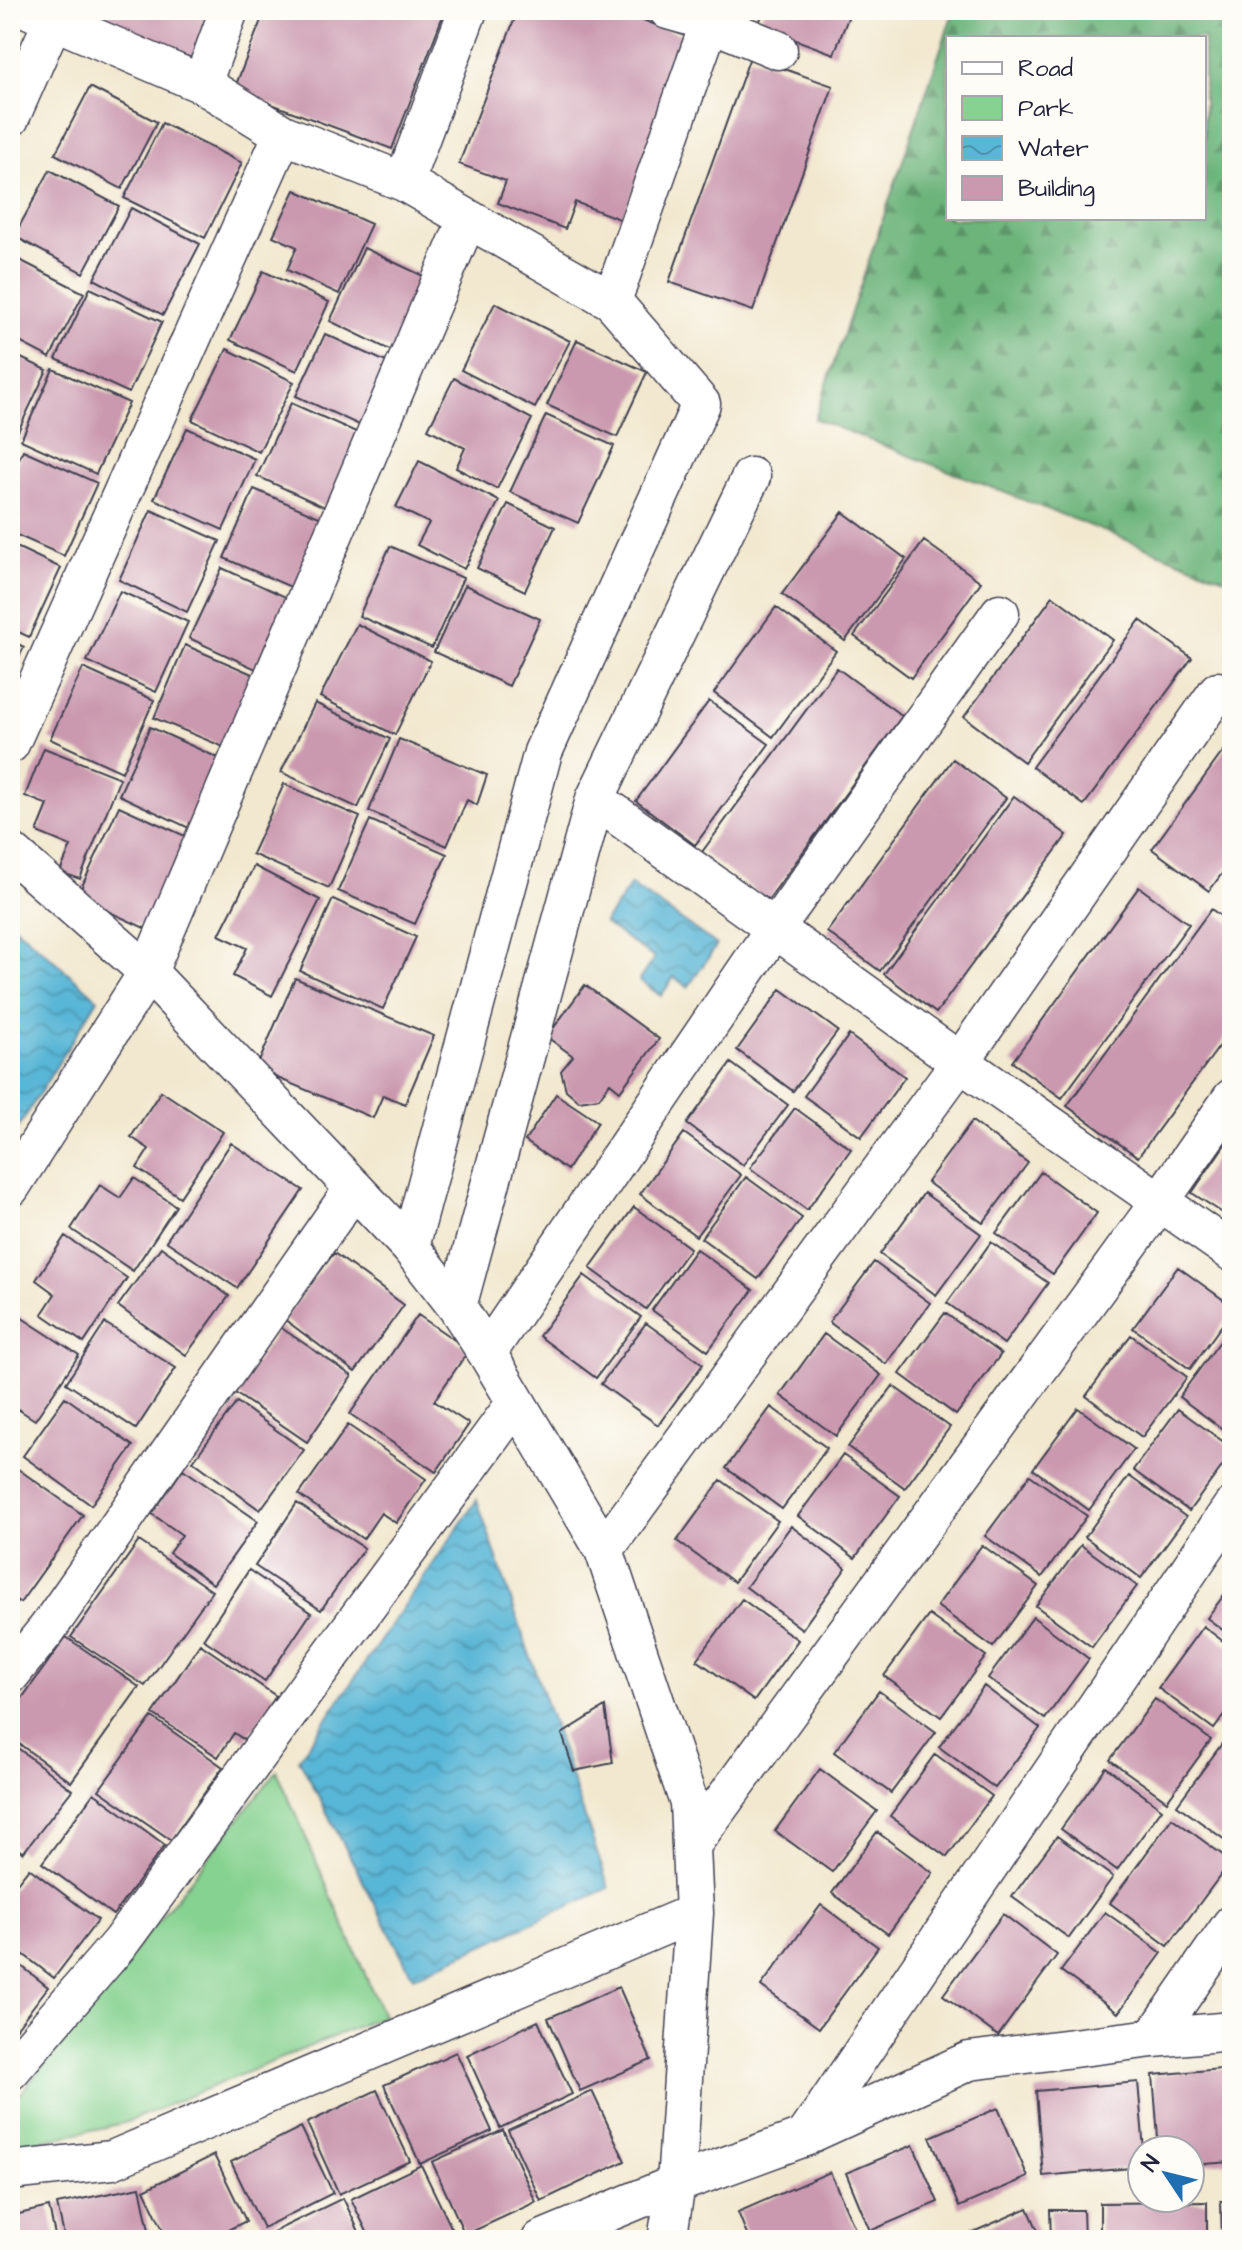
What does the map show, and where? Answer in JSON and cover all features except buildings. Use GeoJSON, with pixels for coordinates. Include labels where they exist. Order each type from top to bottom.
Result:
{"type":"FeatureCollection","features":[{"type":"Feature","properties":{"kind":"street"},"geometry":{"type":"LineString","coordinates":[[202,84],[229,10]]}},
{"type":"Feature","properties":{"kind":"street"},"geometry":{"type":"LineString","coordinates":[[404,182],[468,10]]}},
{"type":"Feature","properties":{"kind":"street"},"geometry":{"type":"LineString","coordinates":[[668,10],[712,16],[778,50]]}},
{"type":"Feature","properties":{"kind":"street"},"geometry":{"type":"LineString","coordinates":[[10,118],[42,14],[202,84],[283,134],[404,182],[612,301],[701,404],[543,752],[410,1247]]}},
{"type":"Feature","properties":{"kind":"street"},"geometry":{"type":"LineString","coordinates":[[612,301],[712,16]]}},
{"type":"Feature","properties":{"kind":"street"},"geometry":{"type":"LineString","coordinates":[[10,744],[283,134]]}},
{"type":"Feature","properties":{"kind":"street"},"geometry":{"type":"LineString","coordinates":[[10,1188],[148,972],[467,220]]}},
{"type":"Feature","properties":{"kind":"street"},"geometry":{"type":"LineString","coordinates":[[457,1307],[595,799],[751,477]]}},
{"type":"Feature","properties":{"kind":"street"},"geometry":{"type":"LineString","coordinates":[[487,1353],[775,928],[1000,613]]}},
{"type":"Feature","properties":{"kind":"street"},"geometry":{"type":"LineString","coordinates":[[604,1550],[960,1062],[1218,691]]}},
{"type":"Feature","properties":{"kind":"street"},"geometry":{"type":"LineString","coordinates":[[595,799],[960,1062],[1232,1252]]}},
{"type":"Feature","properties":{"kind":"street"},"geometry":{"type":"LineString","coordinates":[[10,851],[148,972],[410,1247],[457,1307],[487,1353],[604,1550],[689,1803],[694,1913],[676,2184],[667,2240]]}},
{"type":"Feature","properties":{"kind":"street"},"geometry":{"type":"LineString","coordinates":[[692,1844],[1159,1203],[1232,1098]]}},
{"type":"Feature","properties":{"kind":"street"},"geometry":{"type":"LineString","coordinates":[[10,1675],[48,1628],[354,1188]]}},
{"type":"Feature","properties":{"kind":"street"},"geometry":{"type":"LineString","coordinates":[[10,2071],[120,1943],[515,1404]]}},
{"type":"Feature","properties":{"kind":"street"},"geometry":{"type":"LineString","coordinates":[[805,2137],[1232,1507]]}},
{"type":"Feature","properties":{"kind":"street"},"geometry":{"type":"LineString","coordinates":[[10,2171],[112,2160],[694,1913]]}},
{"type":"Feature","properties":{"kind":"street"},"geometry":{"type":"LineString","coordinates":[[1153,2038],[1232,1924]]}},
{"type":"Feature","properties":{"kind":"street"},"geometry":{"type":"LineString","coordinates":[[541,2240],[676,2184],[805,2137],[969,2061],[1232,2031]]}},
{"type":"Feature","properties":{"kind":"green space"},"geometry":{"type":"Polygon","coordinates":[[[954,10],[1232,10],[1232,581],[815,419],[954,10]]]}},
{"type":"Feature","properties":{"kind":"green space"},"geometry":{"type":"Polygon","coordinates":[[[277,1771],[383,2016],[124,2123],[10,2147],[10,2107],[277,1771]]]}},
{"type":"Feature","properties":{"kind":"water"},"geometry":{"type":"Polygon","coordinates":[[[631,885],[717,945],[688,987],[674,977],[661,996],[639,980],[654,958],[604,923],[631,885]]]}},
{"type":"Feature","properties":{"kind":"water"},"geometry":{"type":"Polygon","coordinates":[[[10,922],[98,999],[10,1141],[10,922]]]}},
{"type":"Feature","properties":{"kind":"water"},"geometry":{"type":"Polygon","coordinates":[[[477,1500],[609,1888],[413,1977],[299,1759],[477,1500]]]}}]}
